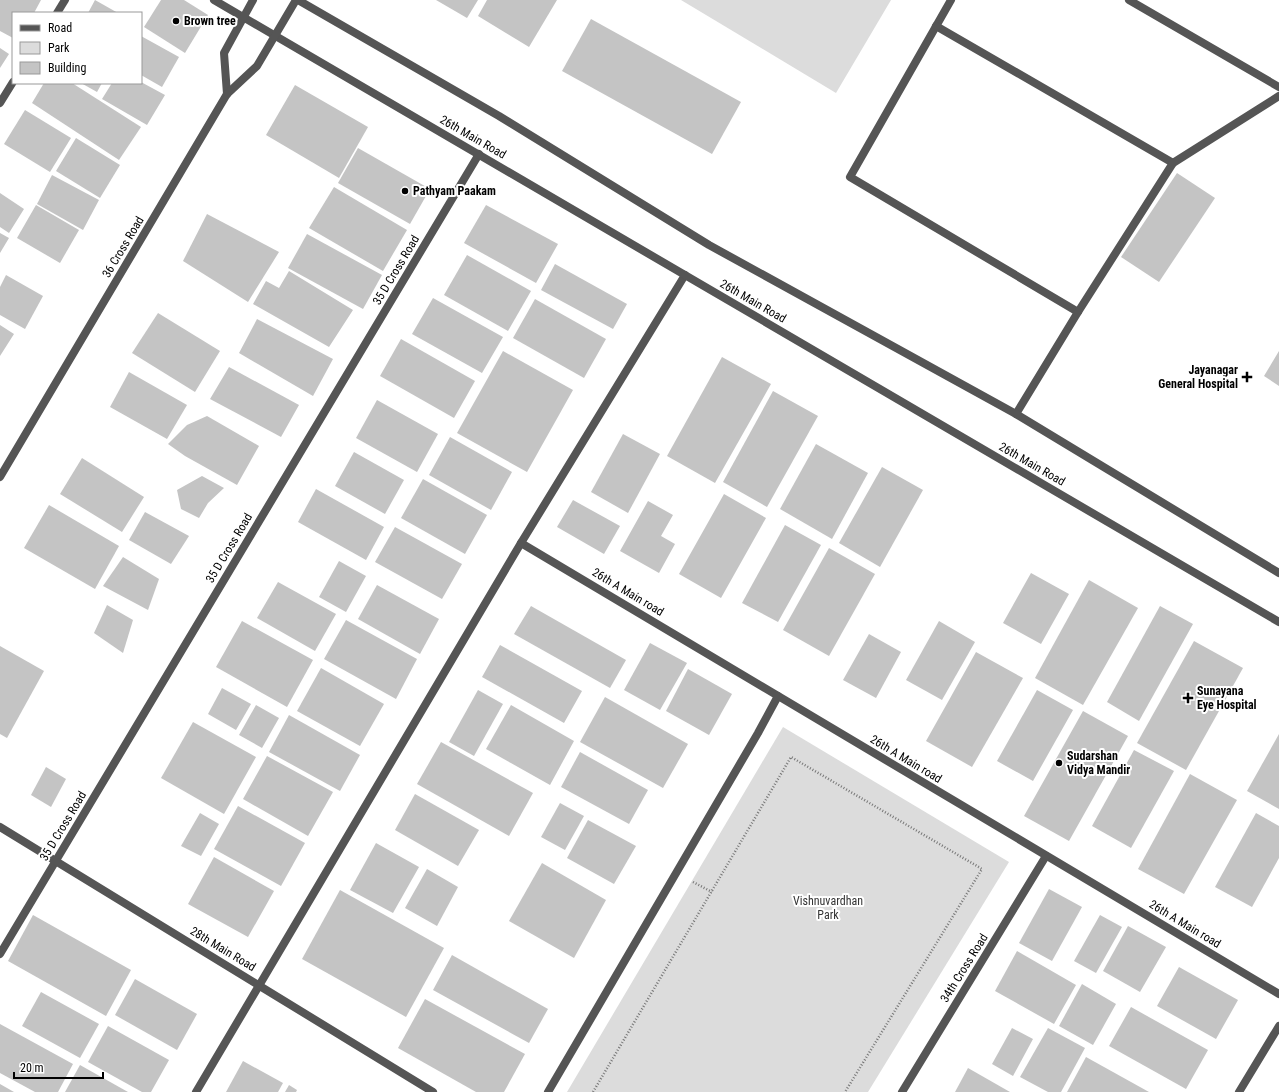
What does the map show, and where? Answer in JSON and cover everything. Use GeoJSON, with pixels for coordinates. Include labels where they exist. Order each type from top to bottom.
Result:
{"type":"FeatureCollection","features":[{"type":"Feature","properties":{"kind":"street"},"geometry":{"type":"LineString","coordinates":[[58,12],[65,0]]}},
{"type":"Feature","properties":{"kind":"street","name":"26th Main Road"},"geometry":{"type":"LineString","coordinates":[[214,0],[1279,622]]}},
{"type":"Feature","properties":{"kind":"street"},"geometry":{"type":"LineString","coordinates":[[228,94],[224,53],[253,0]]}},
{"type":"Feature","properties":{"kind":"street"},"geometry":{"type":"LineString","coordinates":[[297,0],[499,116],[709,245],[1016,414],[1279,573]]}},
{"type":"Feature","properties":{"kind":"street","name":"36 Cross Road"},"geometry":{"type":"LineString","coordinates":[[0,477],[228,94],[257,66],[297,0]]}},
{"type":"Feature","properties":{"kind":"street"},"geometry":{"type":"LineString","coordinates":[[951,0],[850,177],[1078,312]]}},
{"type":"Feature","properties":{"kind":"street"},"geometry":{"type":"LineString","coordinates":[[1129,0],[1279,87]]}},
{"type":"Feature","properties":{"kind":"street"},"geometry":{"type":"LineString","coordinates":[[936,26],[1173,163]]}},
{"type":"Feature","properties":{"kind":"street"},"geometry":{"type":"LineString","coordinates":[[0,103],[12,84]]}},
{"type":"Feature","properties":{"kind":"street"},"geometry":{"type":"LineString","coordinates":[[1016,414],[1078,312],[1173,163],[1279,96]]}},
{"type":"Feature","properties":{"kind":"street","name":"35 D Cross Road"},"geometry":{"type":"LineString","coordinates":[[0,954],[479,154]]}},
{"type":"Feature","properties":{"kind":"street"},"geometry":{"type":"LineString","coordinates":[[196,1092],[521,543],[685,275]]}},
{"type":"Feature","properties":{"kind":"street","name":"26th A Main road"},"geometry":{"type":"LineString","coordinates":[[521,543],[1279,994]]}},
{"type":"Feature","properties":{"kind":"street"},"geometry":{"type":"LineString","coordinates":[[548,1092],[758,733],[778,696]]}},
{"type":"Feature","properties":{"kind":"street","name":"28th Main Road"},"geometry":{"type":"LineString","coordinates":[[0,827],[433,1092]]}},
{"type":"Feature","properties":{"kind":"street","name":"34th Cross Road"},"geometry":{"type":"LineString","coordinates":[[902,1092],[1046,856]]}},
{"type":"Feature","properties":{"kind":"street"},"geometry":{"type":"LineString","coordinates":[[1240,1092],[1279,1026]]}},
{"type":"Feature","properties":{"kind":"path"},"geometry":{"type":"LineString","coordinates":[[593,1092],[791,757],[982,869],[845,1092]]}},
{"type":"Feature","properties":{"kind":"green space"},"geometry":{"type":"Polygon","coordinates":[[[681,0],[891,0],[836,93],[681,0]]]}},
{"type":"Feature","properties":{"kind":"green space","name":"Vishnuvardhan Park"},"geometry":{"type":"Polygon","coordinates":[[[783,727],[1009,862],[868,1092],[567,1092],[783,727]]]}},
{"type":"Feature","properties":{"kind":"building"},"geometry":{"type":"Polygon","coordinates":[[[0,0],[41,0],[35,12],[12,12],[12,37],[0,31],[0,0]]]}},
{"type":"Feature","properties":{"kind":"building"},"geometry":{"type":"Polygon","coordinates":[[[95,0],[116,12],[89,12],[95,0]]]}},
{"type":"Feature","properties":{"kind":"building","name":"Brown tree"},"geometry":{"type":"Polygon","coordinates":[[[161,0],[184,0],[208,15],[185,53],[144,27],[161,0]]]}},
{"type":"Feature","properties":{"kind":"building"},"geometry":{"type":"Polygon","coordinates":[[[436,0],[478,0],[467,18],[436,0]]]}},
{"type":"Feature","properties":{"kind":"building"},"geometry":{"type":"Polygon","coordinates":[[[487,0],[557,0],[529,47],[478,16],[487,0]]]}},
{"type":"Feature","properties":{"kind":"building"},"geometry":{"type":"Polygon","coordinates":[[[591,19],[741,102],[712,154],[562,71],[591,19]]]}},
{"type":"Feature","properties":{"kind":"building"},"geometry":{"type":"Polygon","coordinates":[[[142,37],[179,57],[162,87],[142,76],[142,37]]]}},
{"type":"Feature","properties":{"kind":"building"},"geometry":{"type":"Polygon","coordinates":[[[0,48],[9,54],[0,68],[0,48]]]}},
{"type":"Feature","properties":{"kind":"building"},"geometry":{"type":"Polygon","coordinates":[[[142,83],[165,95],[147,125],[102,99],[111,84],[142,84],[142,83]]]}},
{"type":"Feature","properties":{"kind":"building"},"geometry":{"type":"Polygon","coordinates":[[[43,84],[74,84],[141,127],[119,160],[32,103],[43,84]]]}},
{"type":"Feature","properties":{"kind":"building"},"geometry":{"type":"Polygon","coordinates":[[[83,84],[101,84],[97,92],[83,84]]]}},
{"type":"Feature","properties":{"kind":"building"},"geometry":{"type":"Polygon","coordinates":[[[295,85],[368,127],[339,178],[266,135],[295,85]]]}},
{"type":"Feature","properties":{"kind":"building"},"geometry":{"type":"Polygon","coordinates":[[[25,110],[71,138],[50,172],[4,144],[25,110]]]}},
{"type":"Feature","properties":{"kind":"building"},"geometry":{"type":"Polygon","coordinates":[[[76,138],[120,165],[100,198],[56,171],[76,138]]]}},
{"type":"Feature","properties":{"kind":"building"},"geometry":{"type":"Polygon","coordinates":[[[358,148],[430,189],[410,224],[338,183],[358,148]]]}},
{"type":"Feature","properties":{"kind":"building"},"geometry":{"type":"Polygon","coordinates":[[[1177,173],[1215,198],[1159,282],[1121,257],[1177,173]]]}},
{"type":"Feature","properties":{"kind":"building"},"geometry":{"type":"Polygon","coordinates":[[[52,175],[99,200],[83,230],[37,204],[52,175]]]}},
{"type":"Feature","properties":{"kind":"building"},"geometry":{"type":"Polygon","coordinates":[[[334,187],[407,230],[383,271],[309,228],[334,187]]]}},
{"type":"Feature","properties":{"kind":"building"},"geometry":{"type":"Polygon","coordinates":[[[0,193],[24,209],[9,233],[0,227],[0,193]]]}},
{"type":"Feature","properties":{"kind":"building"},"geometry":{"type":"Polygon","coordinates":[[[36,205],[79,230],[60,263],[17,238],[36,205]]]}},
{"type":"Feature","properties":{"kind":"building"},"geometry":{"type":"Polygon","coordinates":[[[486,205],[558,244],[536,283],[464,243],[486,205]]]}},
{"type":"Feature","properties":{"kind":"building"},"geometry":{"type":"Polygon","coordinates":[[[207,214],[279,252],[248,302],[183,261],[207,214]]]}},
{"type":"Feature","properties":{"kind":"building"},"geometry":{"type":"Polygon","coordinates":[[[0,233],[9,238],[0,253],[0,233]]]}},
{"type":"Feature","properties":{"kind":"building"},"geometry":{"type":"Polygon","coordinates":[[[307,234],[382,275],[363,309],[288,268],[307,234]]]}},
{"type":"Feature","properties":{"kind":"building"},"geometry":{"type":"Polygon","coordinates":[[[467,255],[531,291],[508,331],[444,295],[467,255]]]}},
{"type":"Feature","properties":{"kind":"building"},"geometry":{"type":"Polygon","coordinates":[[[555,264],[627,304],[613,329],[541,290],[555,264]]]}},
{"type":"Feature","properties":{"kind":"building"},"geometry":{"type":"Polygon","coordinates":[[[289,271],[353,310],[329,347],[253,304],[266,281],[279,288],[289,271]]]}},
{"type":"Feature","properties":{"kind":"building"},"geometry":{"type":"Polygon","coordinates":[[[6,275],[43,296],[25,329],[0,315],[0,287],[6,275]]]}},
{"type":"Feature","properties":{"kind":"building"},"geometry":{"type":"Polygon","coordinates":[[[433,298],[503,337],[482,373],[412,334],[433,298]]]}},
{"type":"Feature","properties":{"kind":"building"},"geometry":{"type":"Polygon","coordinates":[[[535,299],[606,339],[584,378],[513,338],[535,299]]]}},
{"type":"Feature","properties":{"kind":"building"},"geometry":{"type":"Polygon","coordinates":[[[158,313],[220,351],[195,392],[132,353],[158,313]]]}},
{"type":"Feature","properties":{"kind":"building"},"geometry":{"type":"Polygon","coordinates":[[[257,319],[333,359],[313,396],[239,353],[257,319]]]}},
{"type":"Feature","properties":{"kind":"building"},"geometry":{"type":"Polygon","coordinates":[[[0,325],[14,334],[0,356],[0,325]]]}},
{"type":"Feature","properties":{"kind":"building"},"geometry":{"type":"Polygon","coordinates":[[[401,339],[475,381],[454,418],[380,376],[401,339]]]}},
{"type":"Feature","properties":{"kind":"building"},"geometry":{"type":"Polygon","coordinates":[[[503,351],[573,390],[527,472],[457,433],[503,351]]]}},
{"type":"Feature","properties":{"kind":"building"},"geometry":{"type":"Polygon","coordinates":[[[1279,351],[1279,386],[1264,376],[1279,351]]]}},
{"type":"Feature","properties":{"kind":"building"},"geometry":{"type":"Polygon","coordinates":[[[722,357],[771,384],[715,483],[667,456],[722,357]]]}},
{"type":"Feature","properties":{"kind":"building"},"geometry":{"type":"Polygon","coordinates":[[[229,367],[299,405],[281,437],[210,399],[229,367]]]}},
{"type":"Feature","properties":{"kind":"building"},"geometry":{"type":"Polygon","coordinates":[[[129,372],[187,405],[167,439],[110,407],[129,372]]]}},
{"type":"Feature","properties":{"kind":"building"},"geometry":{"type":"Polygon","coordinates":[[[773,391],[818,416],[767,507],[723,482],[773,391]]]}},
{"type":"Feature","properties":{"kind":"building"},"geometry":{"type":"Polygon","coordinates":[[[377,400],[438,434],[417,472],[356,438],[377,400]]]}},
{"type":"Feature","properties":{"kind":"building"},"geometry":{"type":"Polygon","coordinates":[[[207,416],[259,446],[237,485],[185,456],[168,444],[187,425],[207,416]]]}},
{"type":"Feature","properties":{"kind":"building"},"geometry":{"type":"Polygon","coordinates":[[[623,434],[660,454],[628,513],[591,492],[623,434]]]}},
{"type":"Feature","properties":{"kind":"building"},"geometry":{"type":"Polygon","coordinates":[[[450,437],[512,472],[491,510],[429,475],[450,437]]]}},
{"type":"Feature","properties":{"kind":"building"},"geometry":{"type":"Polygon","coordinates":[[[816,444],[868,473],[832,539],[780,509],[816,444]]]}},
{"type":"Feature","properties":{"kind":"building"},"geometry":{"type":"Polygon","coordinates":[[[354,452],[404,480],[385,514],[335,486],[354,452]]]}},
{"type":"Feature","properties":{"kind":"building"},"geometry":{"type":"Polygon","coordinates":[[[82,458],[144,497],[122,532],[60,494],[82,458]]]}},
{"type":"Feature","properties":{"kind":"building"},"geometry":{"type":"Polygon","coordinates":[[[882,467],[923,490],[880,567],[839,543],[882,467]]]}},
{"type":"Feature","properties":{"kind":"building"},"geometry":{"type":"Polygon","coordinates":[[[202,476],[224,488],[208,503],[199,518],[181,509],[177,490],[202,476]]]}},
{"type":"Feature","properties":{"kind":"building"},"geometry":{"type":"Polygon","coordinates":[[[423,479],[487,515],[465,554],[401,518],[423,479]]]}},
{"type":"Feature","properties":{"kind":"building"},"geometry":{"type":"Polygon","coordinates":[[[316,489],[384,527],[366,560],[298,522],[316,489]]]}},
{"type":"Feature","properties":{"kind":"building"},"geometry":{"type":"Polygon","coordinates":[[[724,494],[766,518],[721,598],[679,574],[724,494]]]}},
{"type":"Feature","properties":{"kind":"building"},"geometry":{"type":"Polygon","coordinates":[[[573,500],[620,526],[604,554],[557,527],[573,500]]]}},
{"type":"Feature","properties":{"kind":"building"},"geometry":{"type":"Polygon","coordinates":[[[648,501],[673,515],[661,536],[675,544],[659,573],[620,551],[648,501]]]}},
{"type":"Feature","properties":{"kind":"building"},"geometry":{"type":"Polygon","coordinates":[[[49,505],[119,546],[95,589],[24,548],[49,505]]]}},
{"type":"Feature","properties":{"kind":"building"},"geometry":{"type":"Polygon","coordinates":[[[145,512],[189,536],[171,564],[129,540],[145,512]]]}},
{"type":"Feature","properties":{"kind":"building"},"geometry":{"type":"Polygon","coordinates":[[[785,525],[821,545],[778,622],[742,603],[785,525]]]}},
{"type":"Feature","properties":{"kind":"building"},"geometry":{"type":"Polygon","coordinates":[[[395,527],[462,564],[442,599],[375,562],[395,527]]]}},
{"type":"Feature","properties":{"kind":"building"},"geometry":{"type":"Polygon","coordinates":[[[829,548],[875,574],[829,656],[783,630],[829,548]]]}},
{"type":"Feature","properties":{"kind":"building"},"geometry":{"type":"Polygon","coordinates":[[[123,557],[159,579],[148,610],[103,586],[123,557]]]}},
{"type":"Feature","properties":{"kind":"building"},"geometry":{"type":"Polygon","coordinates":[[[339,561],[366,576],[346,612],[319,597],[339,561]]]}},
{"type":"Feature","properties":{"kind":"building"},"geometry":{"type":"Polygon","coordinates":[[[1031,573],[1069,594],[1041,644],[1003,623],[1031,573]]]}},
{"type":"Feature","properties":{"kind":"building"},"geometry":{"type":"Polygon","coordinates":[[[1089,580],[1138,608],[1083,705],[1035,678],[1089,580]]]}},
{"type":"Feature","properties":{"kind":"building"},"geometry":{"type":"Polygon","coordinates":[[[278,582],[336,614],[315,651],[257,618],[278,582]]]}},
{"type":"Feature","properties":{"kind":"building"},"geometry":{"type":"Polygon","coordinates":[[[377,585],[439,619],[420,654],[358,619],[377,585]]]}},
{"type":"Feature","properties":{"kind":"building"},"geometry":{"type":"Polygon","coordinates":[[[107,605],[133,620],[123,653],[94,633],[107,605]]]}},
{"type":"Feature","properties":{"kind":"building"},"geometry":{"type":"Polygon","coordinates":[[[531,606],[626,660],[610,688],[514,634],[531,606]]]}},
{"type":"Feature","properties":{"kind":"building"},"geometry":{"type":"Polygon","coordinates":[[[1160,606],[1193,624],[1139,721],[1107,702],[1160,606]]]}},
{"type":"Feature","properties":{"kind":"building"},"geometry":{"type":"Polygon","coordinates":[[[346,620],[417,659],[396,699],[324,659],[346,620]]]}},
{"type":"Feature","properties":{"kind":"building"},"geometry":{"type":"Polygon","coordinates":[[[242,621],[313,660],[287,707],[216,667],[242,621]]]}},
{"type":"Feature","properties":{"kind":"building"},"geometry":{"type":"Polygon","coordinates":[[[939,621],[975,642],[942,700],[906,680],[939,621]]]}},
{"type":"Feature","properties":{"kind":"building"},"geometry":{"type":"Polygon","coordinates":[[[869,634],[901,652],[876,698],[843,680],[869,634]]]}},
{"type":"Feature","properties":{"kind":"building"},"geometry":{"type":"Polygon","coordinates":[[[1194,641],[1243,668],[1186,770],[1137,743],[1194,641]]]}},
{"type":"Feature","properties":{"kind":"building"},"geometry":{"type":"Polygon","coordinates":[[[650,643],[687,663],[660,710],[624,690],[650,643]]]}},
{"type":"Feature","properties":{"kind":"building"},"geometry":{"type":"Polygon","coordinates":[[[500,645],[582,691],[564,723],[482,677],[500,645]]]}},
{"type":"Feature","properties":{"kind":"building"},"geometry":{"type":"Polygon","coordinates":[[[0,646],[44,671],[7,738],[0,734],[0,646]]]}},
{"type":"Feature","properties":{"kind":"building"},"geometry":{"type":"Polygon","coordinates":[[[976,652],[1023,678],[972,767],[926,741],[976,652]]]}},
{"type":"Feature","properties":{"kind":"building"},"geometry":{"type":"Polygon","coordinates":[[[321,668],[384,704],[360,746],[297,711],[321,668]]]}},
{"type":"Feature","properties":{"kind":"building"},"geometry":{"type":"Polygon","coordinates":[[[688,669],[732,694],[709,735],[666,711],[688,669]]]}},
{"type":"Feature","properties":{"kind":"building"},"geometry":{"type":"Polygon","coordinates":[[[222,688],[251,704],[236,730],[208,714],[222,688]]]}},
{"type":"Feature","properties":{"kind":"building"},"geometry":{"type":"Polygon","coordinates":[[[478,690],[503,704],[474,756],[449,742],[478,690]]]}},
{"type":"Feature","properties":{"kind":"building"},"geometry":{"type":"Polygon","coordinates":[[[1037,690],[1073,710],[1033,781],[997,761],[1037,690]]]}},
{"type":"Feature","properties":{"kind":"building"},"geometry":{"type":"Polygon","coordinates":[[[605,697],[688,744],[663,788],[580,742],[605,697]]]}},
{"type":"Feature","properties":{"kind":"building"},"geometry":{"type":"Polygon","coordinates":[[[256,705],[279,718],[262,748],[239,735],[256,705]]]}},
{"type":"Feature","properties":{"kind":"building"},"geometry":{"type":"Polygon","coordinates":[[[511,705],[574,741],[550,785],[486,749],[511,705]]]}},
{"type":"Feature","properties":{"kind":"building"},"geometry":{"type":"Polygon","coordinates":[[[1083,711],[1128,736],[1069,841],[1024,816],[1083,711]]]}},
{"type":"Feature","properties":{"kind":"building"},"geometry":{"type":"Polygon","coordinates":[[[289,715],[360,755],[340,791],[269,752],[289,715]]]}},
{"type":"Feature","properties":{"kind":"building"},"geometry":{"type":"Polygon","coordinates":[[[193,722],[256,757],[224,814],[161,778],[193,722]]]}},
{"type":"Feature","properties":{"kind":"building"},"geometry":{"type":"Polygon","coordinates":[[[1279,734],[1279,809],[1247,791],[1279,734]]]}},
{"type":"Feature","properties":{"kind":"building"},"geometry":{"type":"Polygon","coordinates":[[[441,742],[533,793],[509,836],[417,784],[441,742]]]}},
{"type":"Feature","properties":{"kind":"building"},"geometry":{"type":"Polygon","coordinates":[[[1134,750],[1174,771],[1131,848],[1092,826],[1134,750]]]}},
{"type":"Feature","properties":{"kind":"building"},"geometry":{"type":"Polygon","coordinates":[[[580,752],[648,790],[629,824],[561,787],[580,752]]]}},
{"type":"Feature","properties":{"kind":"building"},"geometry":{"type":"Polygon","coordinates":[[[267,756],[333,792],[308,836],[243,799],[267,756]]]}},
{"type":"Feature","properties":{"kind":"building"},"geometry":{"type":"Polygon","coordinates":[[[46,767],[66,779],[51,807],[31,795],[46,767]]]}},
{"type":"Feature","properties":{"kind":"building"},"geometry":{"type":"Polygon","coordinates":[[[1190,774],[1237,800],[1184,894],[1138,869],[1190,774]]]}},
{"type":"Feature","properties":{"kind":"building"},"geometry":{"type":"Polygon","coordinates":[[[415,794],[479,830],[458,866],[395,830],[415,794]]]}},
{"type":"Feature","properties":{"kind":"building"},"geometry":{"type":"Polygon","coordinates":[[[560,803],[584,816],[565,850],[541,837],[560,803]]]}},
{"type":"Feature","properties":{"kind":"building"},"geometry":{"type":"Polygon","coordinates":[[[238,806],[305,843],[281,886],[214,849],[238,806]]]}},
{"type":"Feature","properties":{"kind":"building"},"geometry":{"type":"Polygon","coordinates":[[[200,813],[219,824],[201,856],[181,846],[200,813]]]}},
{"type":"Feature","properties":{"kind":"building"},"geometry":{"type":"Polygon","coordinates":[[[1256,813],[1279,826],[1279,858],[1252,907],[1215,887],[1256,813]]]}},
{"type":"Feature","properties":{"kind":"building"},"geometry":{"type":"Polygon","coordinates":[[[588,820],[636,846],[614,884],[567,858],[588,820]]]}},
{"type":"Feature","properties":{"kind":"building"},"geometry":{"type":"Polygon","coordinates":[[[376,843],[419,867],[393,913],[350,890],[376,843]]]}},
{"type":"Feature","properties":{"kind":"building"},"geometry":{"type":"Polygon","coordinates":[[[214,857],[274,891],[248,937],[188,904],[214,857]]]}},
{"type":"Feature","properties":{"kind":"building"},"geometry":{"type":"Polygon","coordinates":[[[542,863],[606,900],[574,958],[509,921],[542,863]]]}},
{"type":"Feature","properties":{"kind":"building"},"geometry":{"type":"Polygon","coordinates":[[[427,869],[458,887],[437,926],[405,908],[427,869]]]}},
{"type":"Feature","properties":{"kind":"building"},"geometry":{"type":"Polygon","coordinates":[[[1049,889],[1082,907],[1052,961],[1019,943],[1049,889]]]}},
{"type":"Feature","properties":{"kind":"building"},"geometry":{"type":"Polygon","coordinates":[[[340,890],[444,948],[406,1017],[302,959],[340,890]]]}},
{"type":"Feature","properties":{"kind":"building"},"geometry":{"type":"Polygon","coordinates":[[[33,915],[131,970],[106,1016],[8,961],[33,915]]]}},
{"type":"Feature","properties":{"kind":"building"},"geometry":{"type":"Polygon","coordinates":[[[1100,915],[1122,927],[1096,973],[1074,961],[1100,915]]]}},
{"type":"Feature","properties":{"kind":"building"},"geometry":{"type":"Polygon","coordinates":[[[1128,926],[1166,947],[1140,992],[1103,971],[1128,926]]]}},
{"type":"Feature","properties":{"kind":"building"},"geometry":{"type":"Polygon","coordinates":[[[1017,951],[1076,985],[1054,1024],[995,991],[1017,951]]]}},
{"type":"Feature","properties":{"kind":"building"},"geometry":{"type":"Polygon","coordinates":[[[452,955],[548,1009],[529,1043],[433,990],[452,955]]]}},
{"type":"Feature","properties":{"kind":"building"},"geometry":{"type":"Polygon","coordinates":[[[1179,967],[1238,1000],[1216,1039],[1157,1006],[1179,967]]]}},
{"type":"Feature","properties":{"kind":"building"},"geometry":{"type":"Polygon","coordinates":[[[135,979],[197,1014],[177,1050],[115,1015],[135,979]]]}},
{"type":"Feature","properties":{"kind":"building"},"geometry":{"type":"Polygon","coordinates":[[[1082,984],[1116,1004],[1093,1045],[1059,1026],[1082,984]]]}},
{"type":"Feature","properties":{"kind":"building"},"geometry":{"type":"Polygon","coordinates":[[[41,992],[99,1024],[80,1058],[22,1026],[41,992]]]}},
{"type":"Feature","properties":{"kind":"building"},"geometry":{"type":"Polygon","coordinates":[[[425,999],[525,1054],[504,1092],[476,1092],[398,1048],[425,999]]]}},
{"type":"Feature","properties":{"kind":"building"},"geometry":{"type":"Polygon","coordinates":[[[1131,1007],[1208,1050],[1186,1089],[1109,1046],[1131,1007]]]}},
{"type":"Feature","properties":{"kind":"building"},"geometry":{"type":"Polygon","coordinates":[[[0,1024],[73,1064],[58,1092],[35,1092],[0,1073],[0,1024]]]}},
{"type":"Feature","properties":{"kind":"building"},"geometry":{"type":"Polygon","coordinates":[[[108,1026],[169,1060],[151,1092],[142,1092],[88,1062],[108,1026]]]}},
{"type":"Feature","properties":{"kind":"building"},"geometry":{"type":"Polygon","coordinates":[[[1012,1028],[1033,1039],[1013,1076],[992,1064],[1012,1028]]]}},
{"type":"Feature","properties":{"kind":"building"},"geometry":{"type":"Polygon","coordinates":[[[1048,1028],[1085,1048],[1061,1092],[1048,1092],[1020,1077],[1048,1028]]]}},
{"type":"Feature","properties":{"kind":"building"},"geometry":{"type":"Polygon","coordinates":[[[1086,1057],[1149,1092],[1067,1092],[1086,1057]]]}},
{"type":"Feature","properties":{"kind":"building"},"geometry":{"type":"Polygon","coordinates":[[[243,1061],[283,1083],[278,1092],[226,1092],[243,1061]]]}},
{"type":"Feature","properties":{"kind":"building"},"geometry":{"type":"Polygon","coordinates":[[[80,1065],[128,1092],[65,1092],[80,1065]]]}},
{"type":"Feature","properties":{"kind":"building"},"geometry":{"type":"Polygon","coordinates":[[[968,1068],[1010,1092],[955,1092],[968,1068]]]}},
{"type":"Feature","properties":{"kind":"building"},"geometry":{"type":"Polygon","coordinates":[[[0,1084],[14,1092],[0,1092],[0,1084]]]}},
{"type":"Feature","properties":{"kind":"building"},"geometry":{"type":"Polygon","coordinates":[[[289,1085],[297,1090],[296,1092],[285,1092],[289,1085]]]}},
{"type":"Feature","properties":{"kind":"place","name":"Brown tree"},"geometry":{"type":"Point","coordinates":[176,21]}},
{"type":"Feature","properties":{"kind":"place","name":"Pathyam Paakam"},"geometry":{"type":"Point","coordinates":[405,191]}},
{"type":"Feature","properties":{"kind":"place","name":"Jayanagar General Hospital"},"geometry":{"type":"Point","coordinates":[1247,377]}},
{"type":"Feature","properties":{"kind":"place","name":"Sunayana Eye Hospital"},"geometry":{"type":"Point","coordinates":[1188,698]}},
{"type":"Feature","properties":{"kind":"place","name":"Sudarshan Vidya Mandir"},"geometry":{"type":"Point","coordinates":[1059,763]}}]}
